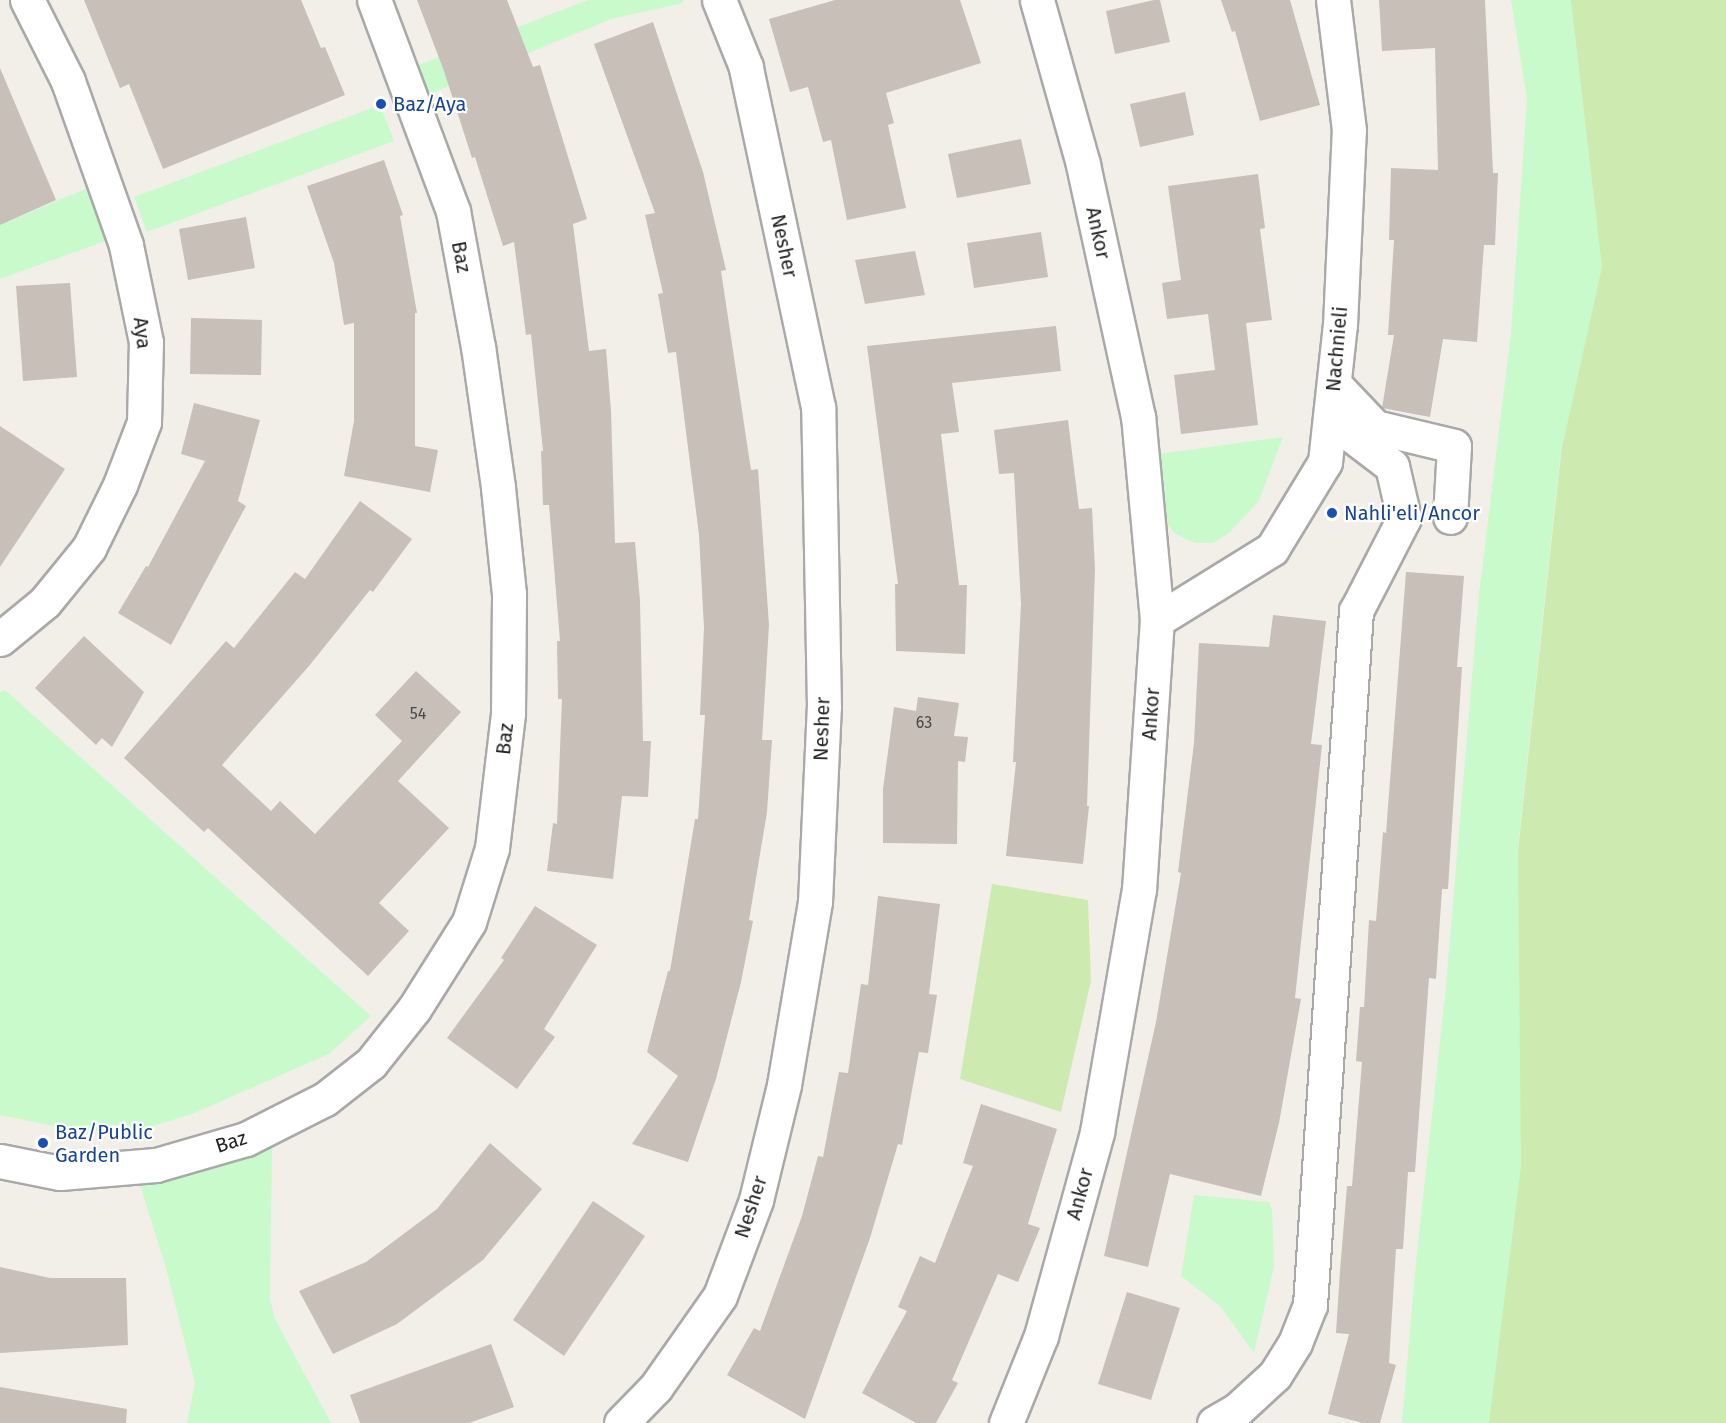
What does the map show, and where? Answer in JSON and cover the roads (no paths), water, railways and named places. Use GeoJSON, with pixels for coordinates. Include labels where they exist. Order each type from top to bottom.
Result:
{"type":"FeatureCollection","features":[{"type":"Feature","properties":{"kind":"street","name":"Aya"},"geometry":{"type":"LineString","coordinates":[[0,639],[45,602],[89,548],[120,485],[144,422],[146,342],[126,245],[69,81],[27,0]]}},
{"type":"Feature","properties":{"kind":"street","name":"Baz"},"geometry":{"type":"LineString","coordinates":[[0,1161],[60,1173],[156,1165],[246,1139],[326,1099],[371,1063],[414,1009],[469,922],[492,848],[505,735],[509,609],[507,571],[478,347],[453,211],[374,0]]}},
{"type":"Feature","properties":{"kind":"street","name":"Nesher"},"geometry":{"type":"LineString","coordinates":[[621,1423],[656,1387],[720,1296],[756,1200],[784,1085],[815,902],[824,707],[818,407],[746,67],[719,0]]}},
{"type":"Feature","properties":{"kind":"street","name":"Ankor"},"geometry":{"type":"LineString","coordinates":[[1005,1423],[1041,1336],[1097,1132],[1139,890],[1157,620],[1138,417],[1083,164],[1037,0]]}},
{"type":"Feature","properties":{"kind":"street","name":"Nachnieli"},"geometry":{"type":"LineString","coordinates":[[1157,620],[1272,549],[1325,462],[1340,325],[1349,130],[1333,0]]}},
{"type":"Feature","properties":{"kind":"street"},"geometry":{"type":"LineString","coordinates":[[1334,384],[1375,428],[1454,446],[1450,517]]}},
{"type":"Feature","properties":{"kind":"street"},"geometry":{"type":"LineString","coordinates":[[1214,1423],[1238,1409],[1275,1376],[1295,1343],[1310,1305],[1356,611],[1404,518],[1392,466],[1330,419]]}},
{"type":"Feature","properties":{"kind":"place","name":"Baz/Aya"},"geometry":{"type":"Point","coordinates":[381,104]}},
{"type":"Feature","properties":{"kind":"place","name":"Nahli'eli/Ancor"},"geometry":{"type":"Point","coordinates":[1332,513]}},
{"type":"Feature","properties":{"kind":"place","name":"Baz/Public Garden"},"geometry":{"type":"Point","coordinates":[43,1143]}}]}
